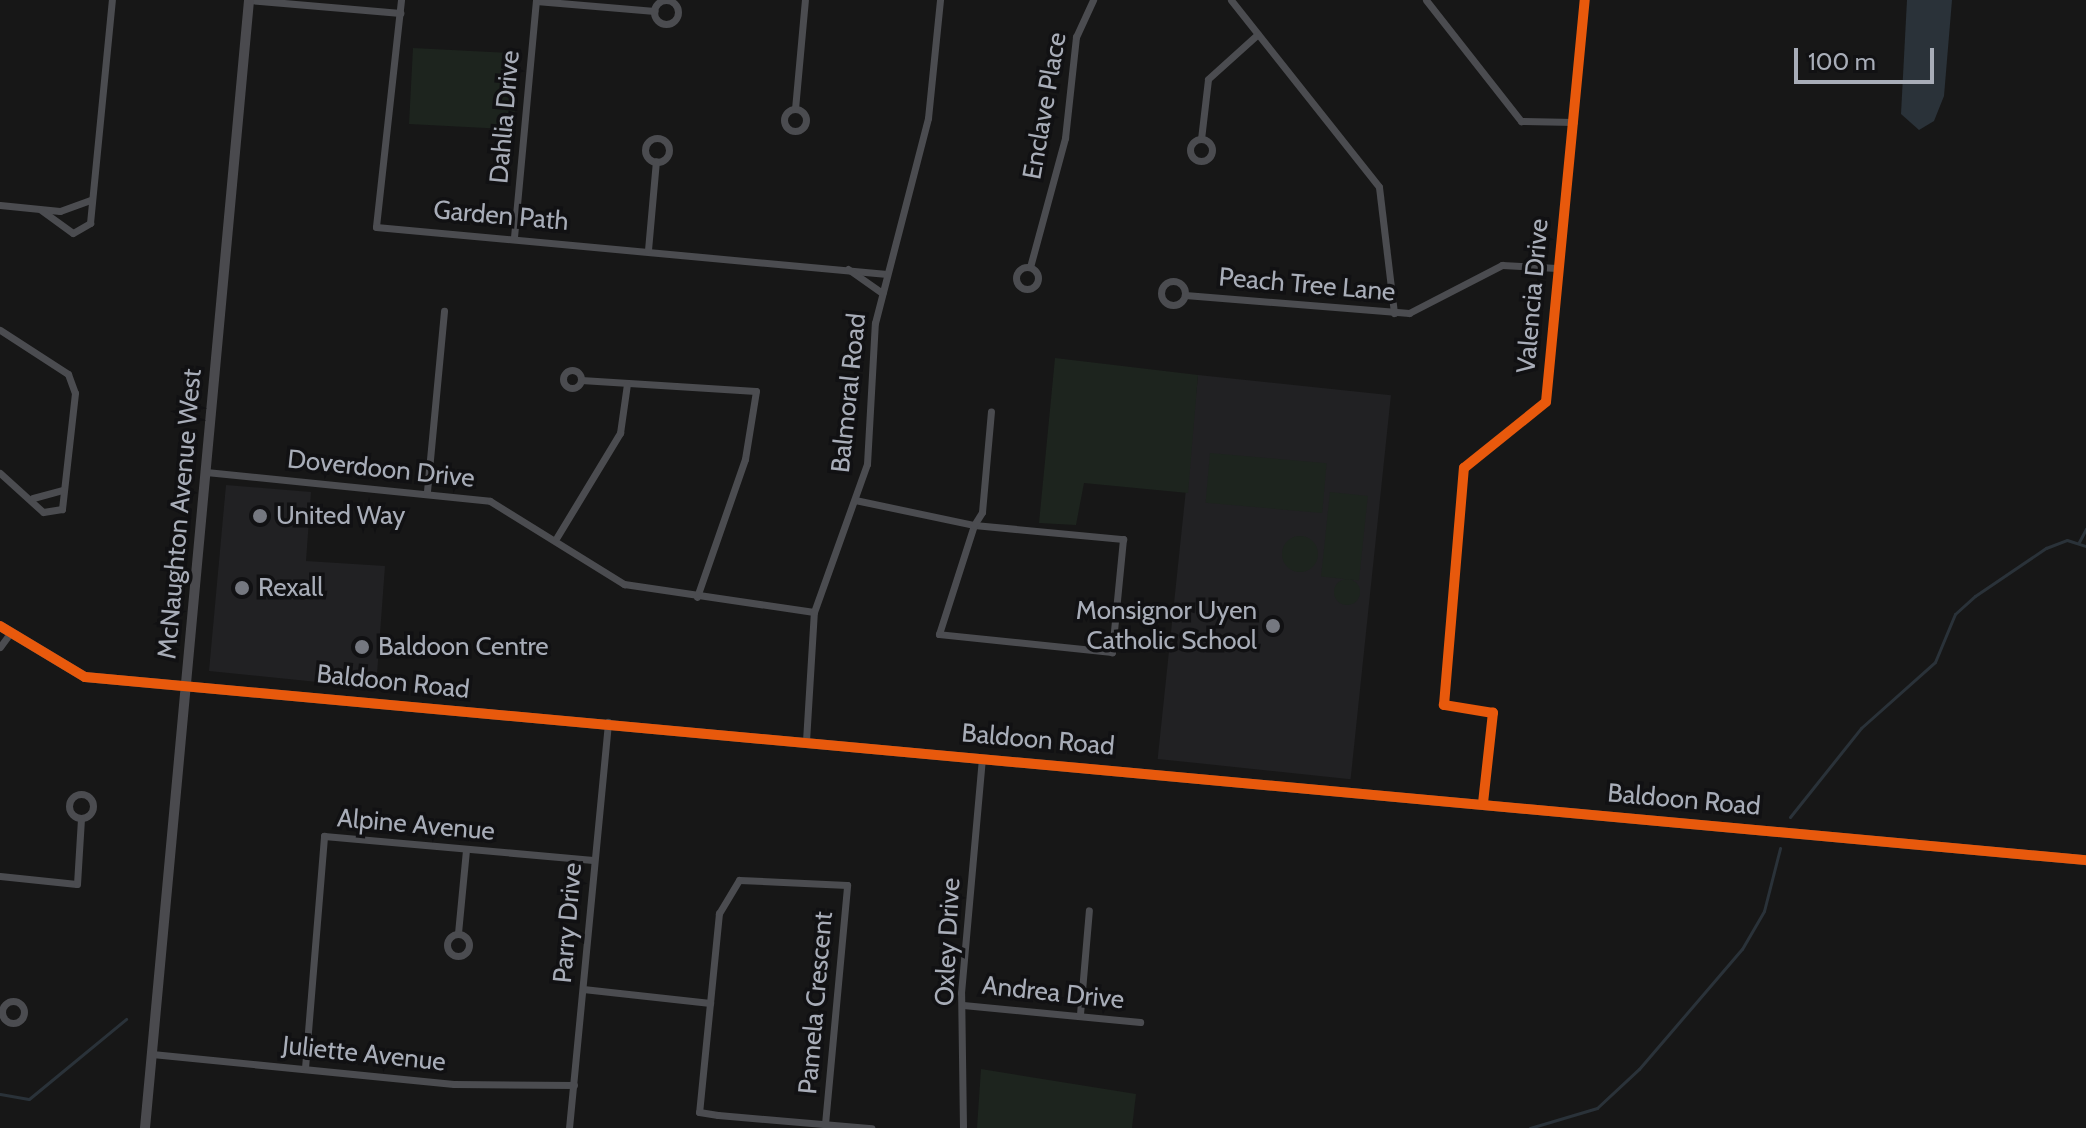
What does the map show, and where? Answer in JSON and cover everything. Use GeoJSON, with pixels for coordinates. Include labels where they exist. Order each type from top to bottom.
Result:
{"type":"FeatureCollection","features":[{"type":"Feature","properties":{"kind":"street"},"geometry":{"type":"LineString","coordinates":[[41,210],[78,233],[90,223],[112,0]]}},
{"type":"Feature","properties":{"kind":"street"},"geometry":{"type":"LineString","coordinates":[[249,0],[400,13]]}},
{"type":"Feature","properties":{"kind":"street","name":"McNaughton Avenue West"},"geometry":{"type":"LineString","coordinates":[[145,1128],[249,0]]}},
{"type":"Feature","properties":{"kind":"street","name":"Garden Path"},"geometry":{"type":"LineString","coordinates":[[401,0],[376,227],[514,237],[887,274]]}},
{"type":"Feature","properties":{"kind":"street"},"geometry":{"type":"LineString","coordinates":[[536,0],[655,11]]}},
{"type":"Feature","properties":{"kind":"street","name":"Dahlia Drive"},"geometry":{"type":"LineString","coordinates":[[514,237],[536,0]]}},
{"type":"Feature","properties":{"kind":"street"},"geometry":{"type":"LineString","coordinates":[[795,109],[805,0]]}},
{"type":"Feature","properties":{"kind":"street","name":"Balmoral Road"},"geometry":{"type":"LineString","coordinates":[[806,741],[814,612],[867,464],[882,293],[928,118],[940,0]]}},
{"type":"Feature","properties":{"kind":"street","name":"Enclave Place"},"geometry":{"type":"LineString","coordinates":[[1030,267],[1065,138],[1076,37],[1093,0]]}},
{"type":"Feature","properties":{"kind":"street"},"geometry":{"type":"LineString","coordinates":[[1231,0],[1379,187],[1394,313]]}},
{"type":"Feature","properties":{"kind":"street"},"geometry":{"type":"LineString","coordinates":[[1426,0],[1521,121],[1574,122]]}},
{"type":"Feature","properties":{"kind":"street","name":"Valencia Drive"},"geometry":{"type":"LineString","coordinates":[[1483,803],[1493,713],[1444,705],[1464,468],[1546,402],[1585,0]]}},
{"type":"Feature","properties":{"kind":"street"},"geometry":{"type":"LineString","coordinates":[[1201,139],[1208,79],[1258,34]]}},
{"type":"Feature","properties":{"kind":"street"},"geometry":{"type":"LineString","coordinates":[[648,250],[656,161]]}},
{"type":"Feature","properties":{"kind":"street"},"geometry":{"type":"LineString","coordinates":[[0,205],[41,210],[91,200]]}},
{"type":"Feature","properties":{"kind":"street","name":"Peach Tree Lane"},"geometry":{"type":"LineString","coordinates":[[1185,295],[1394,313],[1425,309],[1502,265],[1557,268]]}},
{"type":"Feature","properties":{"kind":"street","name":"Garden Path"},"geometry":{"type":"LineString","coordinates":[[848,269],[882,293]]}},
{"type":"Feature","properties":{"kind":"street"},"geometry":{"type":"LineString","coordinates":[[427,491],[444,311]]}},
{"type":"Feature","properties":{"kind":"street"},"geometry":{"type":"LineString","coordinates":[[0,330],[73,382],[63,490],[65,504],[53,515],[0,473]]}},
{"type":"Feature","properties":{"kind":"street"},"geometry":{"type":"LineString","coordinates":[[581,380],[756,391],[745,459],[697,597]]}},
{"type":"Feature","properties":{"kind":"street"},"geometry":{"type":"LineString","coordinates":[[557,537],[620,433],[627,384]]}},
{"type":"Feature","properties":{"kind":"street"},"geometry":{"type":"LineString","coordinates":[[855,500],[974,525],[1123,539],[1112,652],[939,634],[974,525],[982,512],[991,411]]}},
{"type":"Feature","properties":{"kind":"street","name":"Doverdoon Drive"},"geometry":{"type":"LineString","coordinates":[[206,472],[427,491],[490,501],[557,537],[624,584],[814,612]]}},
{"type":"Feature","properties":{"kind":"street"},"geometry":{"type":"LineString","coordinates":[[31,497],[63,490]]}},
{"type":"Feature","properties":{"kind":"street","name":"Baldoon Road"},"geometry":{"type":"LineString","coordinates":[[0,626],[85,677],[608,722],[2086,860]]}},
{"type":"Feature","properties":{"kind":"street"},"geometry":{"type":"LineString","coordinates":[[0,647],[10,633]]}},
{"type":"Feature","properties":{"kind":"street","name":"Parry Drive"},"geometry":{"type":"LineString","coordinates":[[569,1128],[608,722]]}},
{"type":"Feature","properties":{"kind":"street","name":"Oxley Drive"},"geometry":{"type":"LineString","coordinates":[[963,1128],[963,1005],[982,758]]}},
{"type":"Feature","properties":{"kind":"street"},"geometry":{"type":"LineString","coordinates":[[0,876],[77,884],[81,818]]}},
{"type":"Feature","properties":{"kind":"street","name":"Alpine Avenue"},"geometry":{"type":"LineString","coordinates":[[305,1068],[324,836],[593,860]]}},
{"type":"Feature","properties":{"kind":"street"},"geometry":{"type":"LineString","coordinates":[[458,933],[466,850]]}},
{"type":"Feature","properties":{"kind":"street","name":"Pamela Crescent"},"geometry":{"type":"LineString","coordinates":[[710,1003],[727,889],[752,877],[847,885],[825,1124]]}},
{"type":"Feature","properties":{"kind":"street"},"geometry":{"type":"LineString","coordinates":[[1080,1014],[1089,910]]}},
{"type":"Feature","properties":{"kind":"street"},"geometry":{"type":"LineString","coordinates":[[583,989],[710,1003],[699,1112],[871,1128]]}},
{"type":"Feature","properties":{"kind":"street","name":"Andrea Drive"},"geometry":{"type":"LineString","coordinates":[[963,1005],[1140,1022]]}},
{"type":"Feature","properties":{"kind":"street","name":"Juliette Avenue"},"geometry":{"type":"LineString","coordinates":[[152,1054],[454,1084],[574,1085]]}},
{"type":"Feature","properties":{"kind":"shaded area"},"geometry":{"type":"Polygon","coordinates":[[[1907,0],[1952,0],[1944,96],[1934,121],[1919,130],[1901,114],[1907,0]]]}},
{"type":"Feature","properties":{"kind":"shaded area"},"geometry":{"type":"Polygon","coordinates":[[[413,48],[518,53],[514,129],[409,124],[413,48]]]}},
{"type":"Feature","properties":{"kind":"shaded area"},"geometry":{"type":"Polygon","coordinates":[[[1055,358],[1198,375],[1188,493],[1084,483],[1076,525],[1039,523],[1055,358]]]}},
{"type":"Feature","properties":{"kind":"shaded area","name":"Monsignor Uyen Catholic School"},"geometry":{"type":"Polygon","coordinates":[[[1198,375],[1391,395],[1351,779],[1158,759],[1198,375]]]}},
{"type":"Feature","properties":{"kind":"shaded area"},"geometry":{"type":"Polygon","coordinates":[[[1210,453],[1327,463],[1322,513],[1206,503],[1210,453]]]}},
{"type":"Feature","properties":{"kind":"shaded area"},"geometry":{"type":"Polygon","coordinates":[[[226,485],[311,492],[306,561],[385,566],[376,688],[209,671],[226,485]]]}},
{"type":"Feature","properties":{"kind":"shaded area"},"geometry":{"type":"Polygon","coordinates":[[[1330,492],[1368,496],[1359,581],[1321,577],[1330,492]]]}},
{"type":"Feature","properties":{"kind":"shaded area"},"geometry":{"type":"Polygon","coordinates":[[[1300,536],[1313,541],[1318,554],[1313,567],[1300,572],[1287,567],[1282,554],[1287,541],[1300,536]]]}},
{"type":"Feature","properties":{"kind":"shaded area"},"geometry":{"type":"Polygon","coordinates":[[[1347,579],[1356,583],[1360,592],[1356,601],[1347,605],[1338,601],[1334,592],[1338,583],[1347,579]]]}},
{"type":"Feature","properties":{"kind":"shaded area"},"geometry":{"type":"Polygon","coordinates":[[[981,1069],[1136,1094],[1132,1128],[977,1128],[981,1069]]]}},
{"type":"Feature","properties":{"kind":"waterway"},"geometry":{"type":"LineString","coordinates":[[2079,542],[2086,529]]}},
{"type":"Feature","properties":{"kind":"waterway"},"geometry":{"type":"LineString","coordinates":[[1790,817],[1861,728],[1935,662],[1955,614],[1975,596],[2046,548],[2067,540],[2086,546]]}},
{"type":"Feature","properties":{"kind":"waterway"},"geometry":{"type":"LineString","coordinates":[[1530,1128],[1597,1108],[1639,1069],[1742,949],[1764,911],[1780,848]]}},
{"type":"Feature","properties":{"kind":"waterway"},"geometry":{"type":"LineString","coordinates":[[0,1094],[29,1099],[126,1019]]}},
{"type":"Feature","properties":{"kind":"cycle path"},"geometry":{"type":"LineString","coordinates":[[1483,803],[1493,713],[1444,705],[1464,468],[1546,402],[1585,0]]}},
{"type":"Feature","properties":{"kind":"cycle path"},"geometry":{"type":"LineString","coordinates":[[0,626],[85,677],[2086,860]]}},
{"type":"Feature","properties":{"kind":"place","name":"United Way"},"geometry":{"type":"Point","coordinates":[260,516]}},
{"type":"Feature","properties":{"kind":"place","name":"Rexall"},"geometry":{"type":"Point","coordinates":[242,588]}},
{"type":"Feature","properties":{"kind":"place","name":"Monsignor Uyen Catholic School"},"geometry":{"type":"Point","coordinates":[1273,626]}},
{"type":"Feature","properties":{"kind":"place","name":"Baldoon Centre"},"geometry":{"type":"Point","coordinates":[362,647]}}]}
